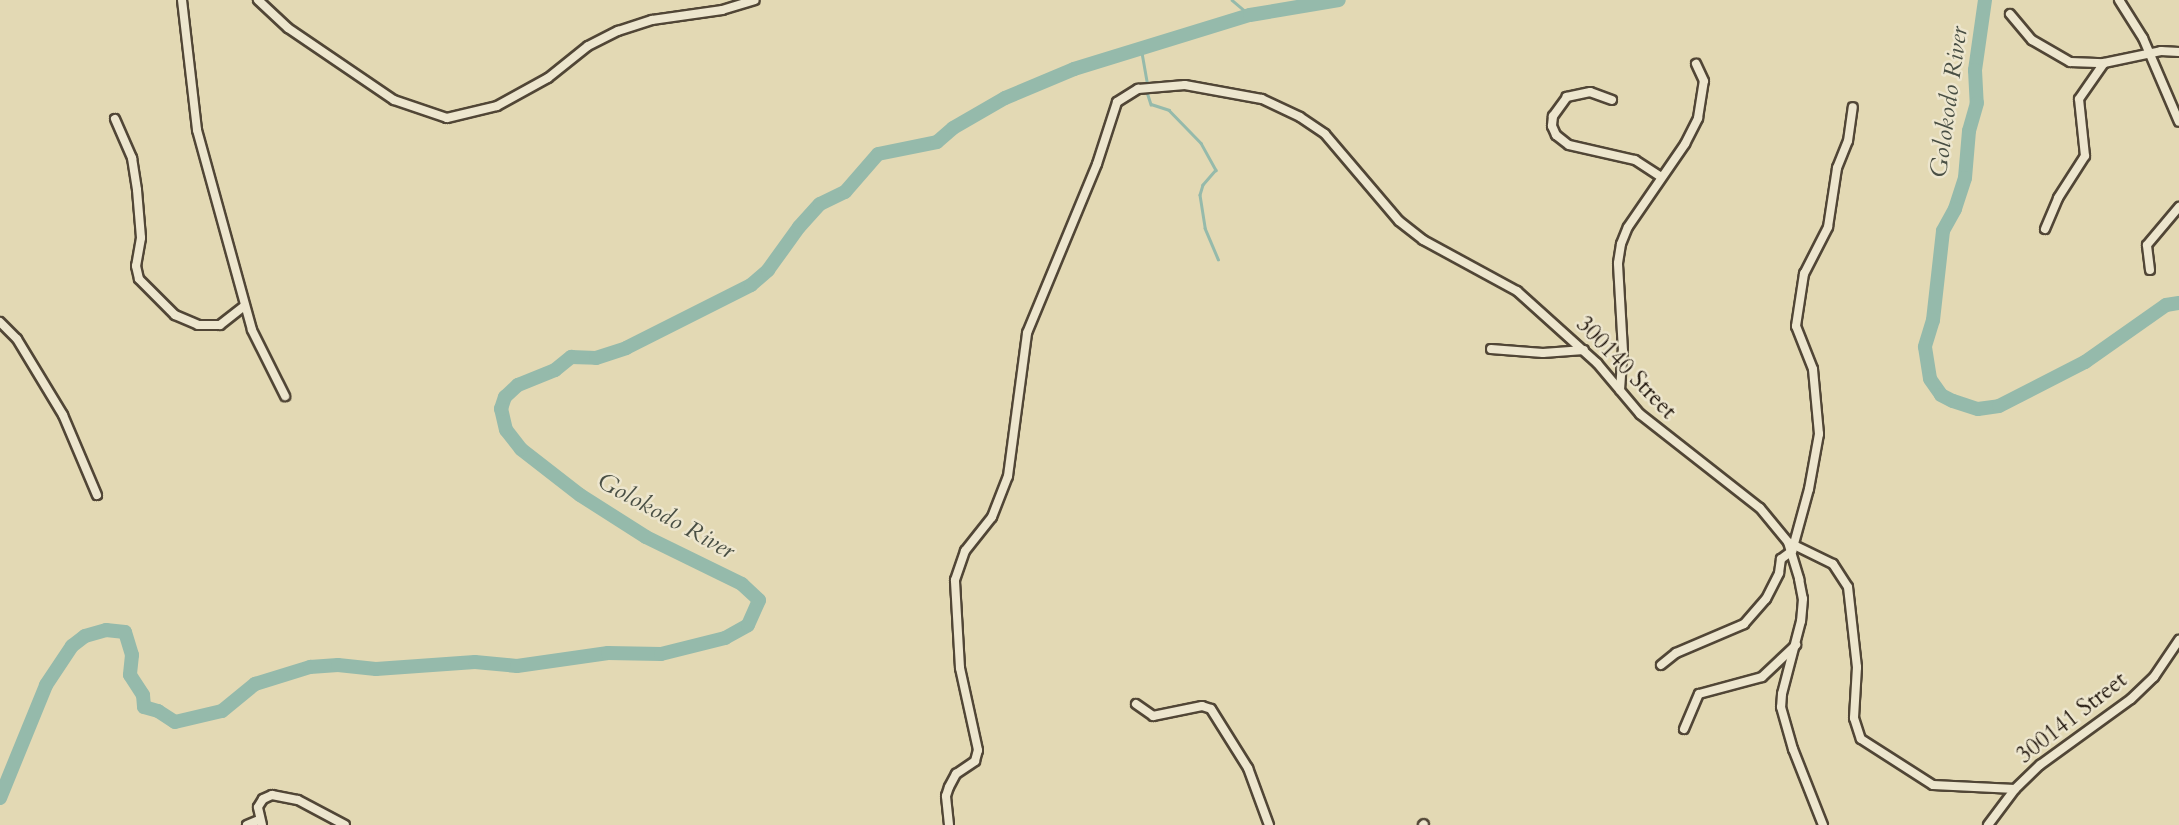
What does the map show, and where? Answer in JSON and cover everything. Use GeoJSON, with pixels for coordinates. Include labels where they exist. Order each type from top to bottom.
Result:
{"type":"FeatureCollection","features":[{"type":"Feature","properties":{"kind":"street"},"geometry":{"type":"LineString","coordinates":[[183,0],[197,130],[244,306],[265,361],[285,396]]}},
{"type":"Feature","properties":{"kind":"street"},"geometry":{"type":"LineString","coordinates":[[258,0],[288,28],[394,100],[447,118],[497,106],[548,78],[587,46],[637,23],[722,10],[754,0]]}},
{"type":"Feature","properties":{"kind":"street"},"geometry":{"type":"LineString","coordinates":[[2119,0],[2139,31],[2179,122]]}},
{"type":"Feature","properties":{"kind":"street"},"geometry":{"type":"LineString","coordinates":[[2010,14],[2032,40],[2070,62],[2104,63],[2161,51],[2179,52]]}},
{"type":"Feature","properties":{"kind":"street"},"geometry":{"type":"LineString","coordinates":[[2045,229],[2058,198],[2085,156],[2079,99],[2104,63]]}},
{"type":"Feature","properties":{"kind":"street"},"geometry":{"type":"LineString","coordinates":[[1620,390],[1623,351],[1618,262],[1621,244],[1628,227],[1685,144],[1698,118],[1704,81],[1696,64]]}},
{"type":"Feature","properties":{"kind":"street","name":"300140 Street"},"geometry":{"type":"LineString","coordinates":[[948,825],[946,807],[949,787],[956,774],[975,761],[978,750],[960,668],[955,580],[969,542],[992,517],[1008,476],[1027,333],[1097,164],[1117,102],[1138,89],[1166,85],[1185,85],[1262,99],[1300,117],[1337,147],[1399,221],[1430,244],[1506,283],[1584,350],[1640,414],[1664,436],[1760,508],[1793,548],[1803,599],[1796,645],[1782,694],[1781,708],[1793,749],[1824,825]]}},
{"type":"Feature","properties":{"kind":"street"},"geometry":{"type":"LineString","coordinates":[[1612,100],[1590,92],[1567,97],[1553,116],[1552,126],[1556,135],[1569,145],[1635,160],[1661,177]]}},
{"type":"Feature","properties":{"kind":"street"},"geometry":{"type":"LineString","coordinates":[[1661,665],[1676,653],[1744,624],[1766,599],[1779,573],[1781,559],[1793,548],[1814,467],[1819,434],[1813,369],[1796,326],[1804,274],[1828,227],[1837,168],[1849,135],[1853,107]]}},
{"type":"Feature","properties":{"kind":"street"},"geometry":{"type":"LineString","coordinates":[[115,120],[132,158],[141,238],[136,266],[139,279],[176,315],[198,326],[220,325],[244,306]]}},
{"type":"Feature","properties":{"kind":"street"},"geometry":{"type":"LineString","coordinates":[[2150,270],[2147,245],[2179,207]]}},
{"type":"Feature","properties":{"kind":"street"},"geometry":{"type":"LineString","coordinates":[[0,321],[17,339],[63,415],[97,495]]}},
{"type":"Feature","properties":{"kind":"street"},"geometry":{"type":"LineString","coordinates":[[1491,349],[1543,353],[1584,350]]}},
{"type":"Feature","properties":{"kind":"street"},"geometry":{"type":"LineString","coordinates":[[1793,548],[1833,564],[1848,587],[1857,667],[1854,718],[1861,739],[1933,785],[2015,789]]}},
{"type":"Feature","properties":{"kind":"street","name":"300141 Street"},"geometry":{"type":"LineString","coordinates":[[1988,825],[2015,789],[2054,754],[2131,699],[2154,677],[2179,640]]}},
{"type":"Feature","properties":{"kind":"street"},"geometry":{"type":"LineString","coordinates":[[1684,729],[1699,694],[1762,677],[1796,645]]}},
{"type":"Feature","properties":{"kind":"street"},"geometry":{"type":"LineString","coordinates":[[1136,704],[1145,713],[1153,716],[1202,706],[1211,709],[1248,768],[1269,825]]}},
{"type":"Feature","properties":{"kind":"street"},"geometry":{"type":"LineString","coordinates":[[247,825],[261,823],[258,807],[262,799],[272,795],[298,800],[345,825]]}},
{"type":"Feature","properties":{"kind":"waterway"},"geometry":{"type":"LineString","coordinates":[[1232,0],[1250,15]]}},
{"type":"Feature","properties":{"kind":"waterway","name":"Golokodo River"},"geometry":{"type":"LineString","coordinates":[[0,798],[46,685],[72,646],[85,636],[106,630],[125,632],[132,655],[130,675],[143,695],[144,707],[158,711],[175,722],[222,711],[255,684],[310,667],[338,665],[376,669],[475,662],[517,666],[608,653],[661,654],[725,638],[748,625],[759,600],[742,584],[646,537],[580,495],[521,449],[506,430],[501,409],[505,397],[518,385],[555,370],[571,357],[596,358],[626,348],[751,285],[768,270],[799,227],[820,204],[845,192],[878,154],[937,142],[953,128],[1005,98],[1074,69],[1250,15],[1339,0]]}},
{"type":"Feature","properties":{"kind":"waterway","name":"Golokodo River"},"geometry":{"type":"LineString","coordinates":[[1985,0],[1975,70],[1977,103],[1969,131],[1965,178],[1955,209],[1943,231],[1933,320],[1925,347],[1930,379],[1941,395],[1953,401],[1978,409],[1999,406],[2085,362],[2166,305],[2179,303]]}},
{"type":"Feature","properties":{"kind":"waterway"},"geometry":{"type":"LineString","coordinates":[[1141,47],[1148,86]]}},
{"type":"Feature","properties":{"kind":"waterway"},"geometry":{"type":"LineString","coordinates":[[1147,92],[1151,104],[1169,110],[1201,143],[1216,170],[1203,185],[1200,195],[1205,228],[1218,259]]}}]}
